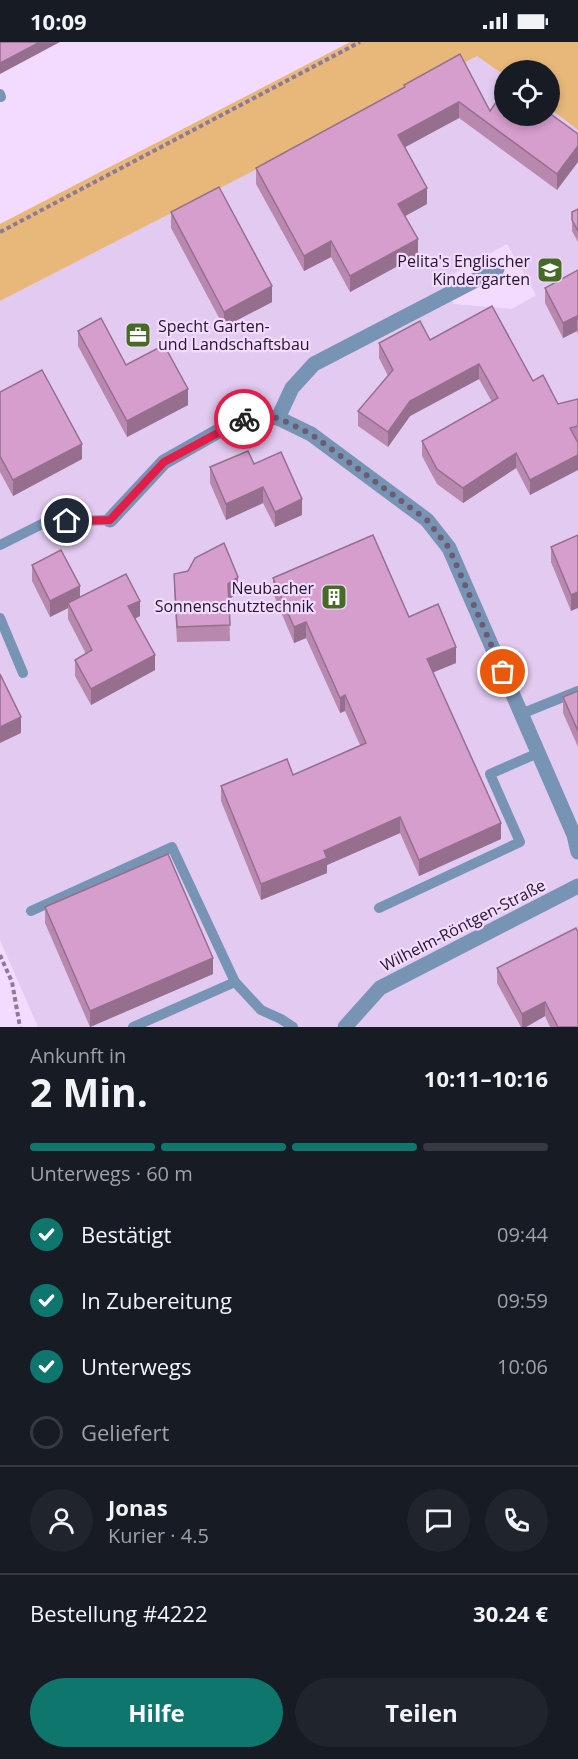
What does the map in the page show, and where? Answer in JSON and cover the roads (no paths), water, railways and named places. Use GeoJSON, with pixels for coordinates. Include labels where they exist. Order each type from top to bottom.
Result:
{"type":"FeatureCollection","features":[{"type":"Feature","properties":{"kind":"street"},"geometry":{"type":"LineString","coordinates":[[278,418],[292,388],[314,364],[497,269]]}},
{"type":"Feature","properties":{"kind":"street"},"geometry":{"type":"LineString","coordinates":[[110,520],[164,462],[238,420],[258,416],[278,418],[311,434],[427,520],[449,548],[574,835],[578,852]]}},
{"type":"Feature","properties":{"kind":"street","name":"Wilhelm-Röntgen-Straße"},"geometry":{"type":"LineString","coordinates":[[345,1027],[380,988],[578,886]]}},
{"type":"Feature","properties":{"kind":"lane"},"geometry":{"type":"LineString","coordinates":[[0,545],[46,522],[110,520]]}},
{"type":"Feature","properties":{"kind":"lane"},"geometry":{"type":"LineString","coordinates":[[0,618],[23,673]]}},
{"type":"Feature","properties":{"kind":"lane"},"geometry":{"type":"LineString","coordinates":[[521,714],[578,691]]}},
{"type":"Feature","properties":{"kind":"lane"},"geometry":{"type":"LineString","coordinates":[[379,908],[520,842],[490,774],[538,753]]}},
{"type":"Feature","properties":{"kind":"lane"},"geometry":{"type":"LineString","coordinates":[[31,911],[172,847],[235,982],[261,1010],[293,1027]]}},
{"type":"Feature","properties":{"kind":"lane"},"geometry":{"type":"LineString","coordinates":[[133,1027],[235,982]]}},
{"type":"Feature","properties":{"kind":"place","name":"Pelita's Englischer Kindergarten"},"geometry":{"type":"Point","coordinates":[550,270]}},
{"type":"Feature","properties":{"kind":"place","name":"Specht Garten- und Landschaftsbau"},"geometry":{"type":"Point","coordinates":[138,335]}},
{"type":"Feature","properties":{"kind":"place","name":"Neubacher Sonnenschutztechnik"},"geometry":{"type":"Point","coordinates":[334,597]}}]}
